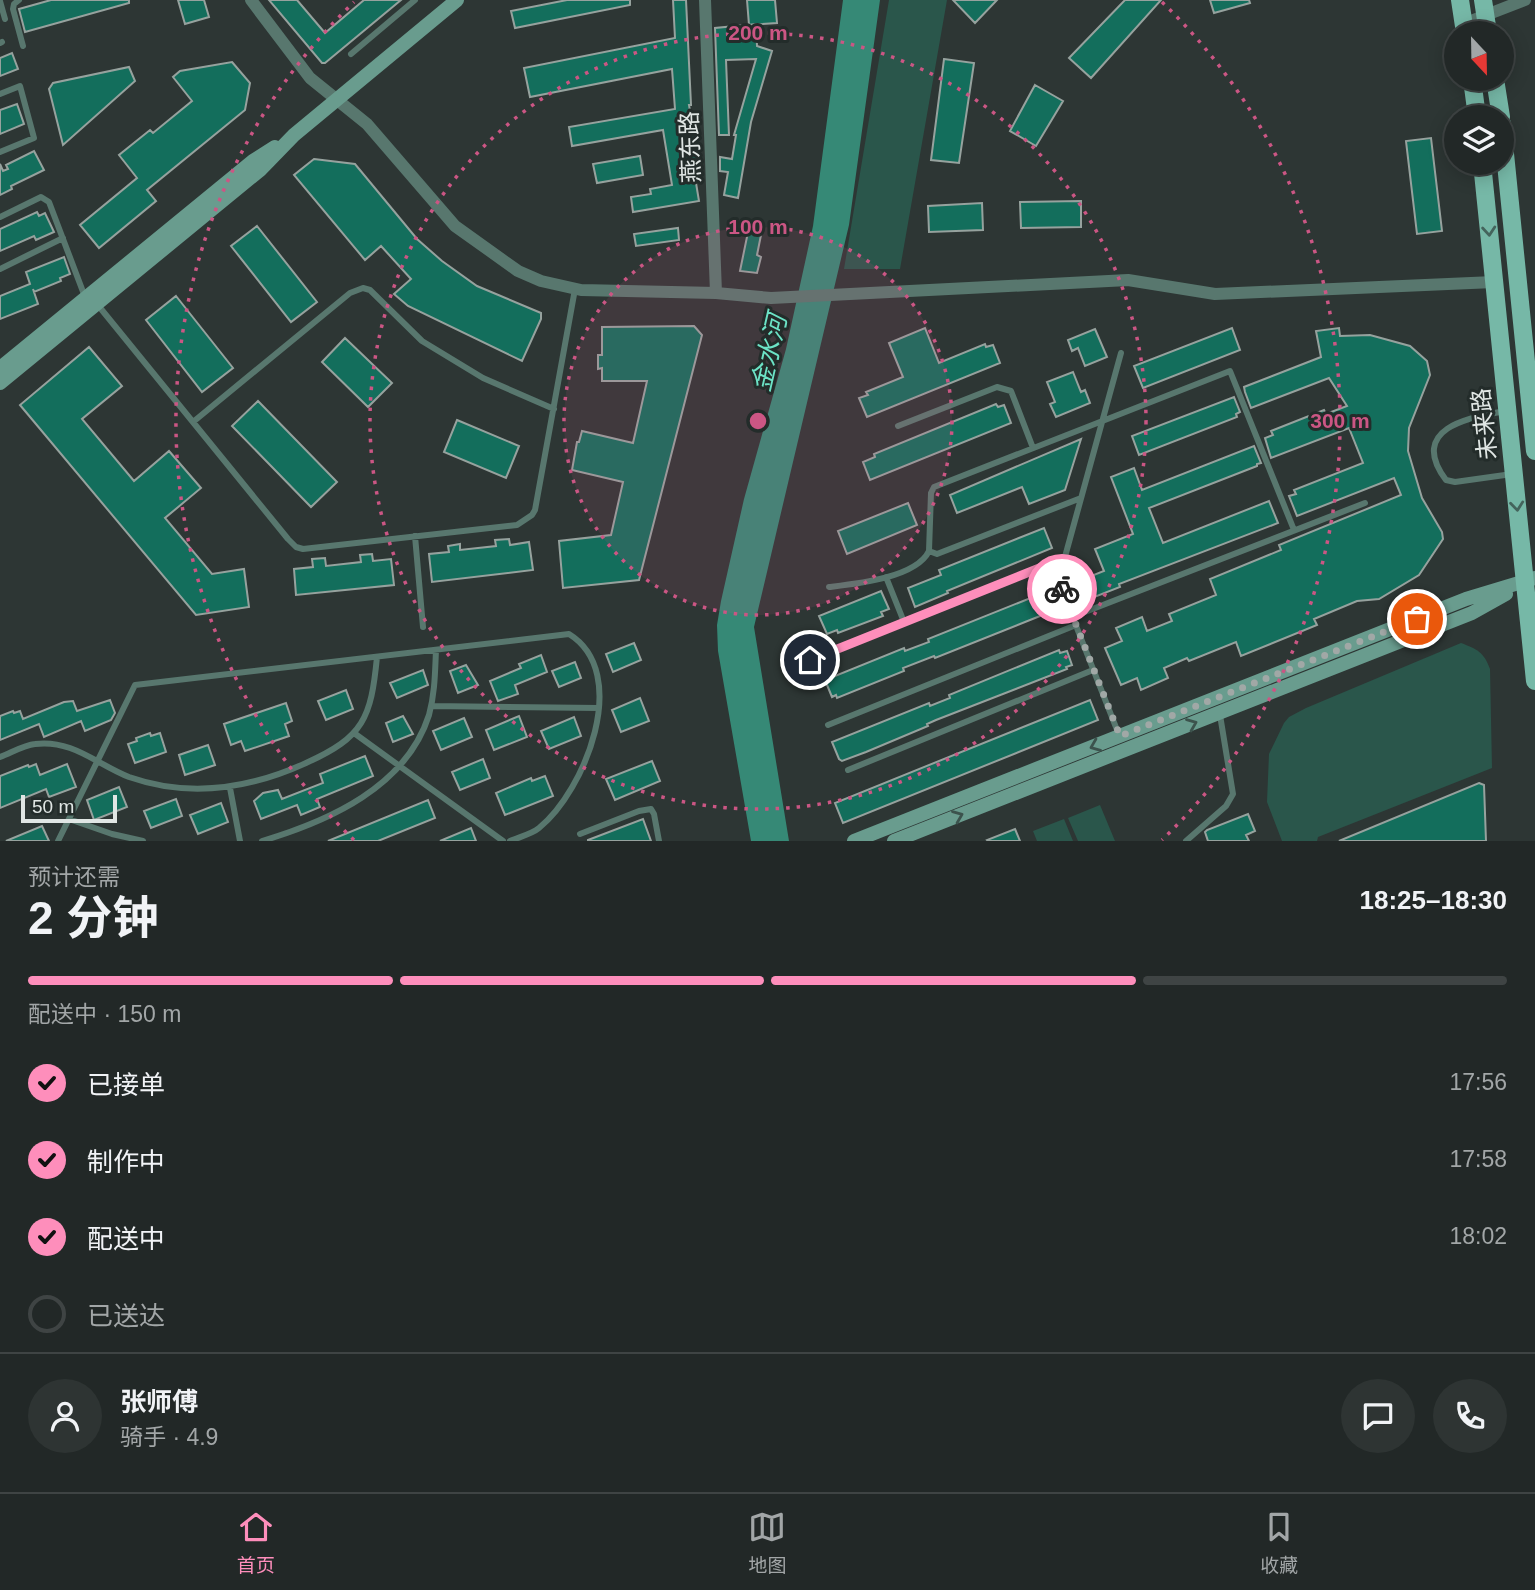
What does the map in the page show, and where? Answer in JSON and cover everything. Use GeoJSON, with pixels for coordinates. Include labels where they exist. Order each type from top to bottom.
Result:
{"type":"FeatureCollection","features":[{"type":"Feature","properties":{"kind":"main road"},"geometry":{"type":"LineString","coordinates":[[1460,0],[1463,21]]}},
{"type":"Feature","properties":{"kind":"main road","name":"未来路"},"geometry":{"type":"LineString","coordinates":[[1483,175],[1514,474],[1530,581],[1535,681]]}},
{"type":"Feature","properties":{"kind":"main road","name":"未来路"},"geometry":{"type":"LineString","coordinates":[[1509,175],[1527,298],[1535,451]]}},
{"type":"Feature","properties":{"kind":"street"},"geometry":{"type":"LineString","coordinates":[[251,0],[310,78],[368,124],[455,226],[517,271],[541,281],[575,289],[607,292],[716,292],[771,298],[1128,280],[1215,294],[1494,282]]}},
{"type":"Feature","properties":{"kind":"street"},"geometry":{"type":"LineString","coordinates":[[0,383],[253,160],[294,135],[457,0]]}},
{"type":"Feature","properties":{"kind":"street","name":"燕东路"},"geometry":{"type":"LineString","coordinates":[[705,0],[716,292]]}},
{"type":"Feature","properties":{"kind":"street"},"geometry":{"type":"LineString","coordinates":[[1486,16],[1525,0]]}},
{"type":"Feature","properties":{"kind":"street"},"geometry":{"type":"LineString","coordinates":[[0,368],[91,301]]}},
{"type":"Feature","properties":{"kind":"street"},"geometry":{"type":"LineString","coordinates":[[894,841],[1472,613],[1530,581]]}},
{"type":"Feature","properties":{"kind":"street"},"geometry":{"type":"LineString","coordinates":[[854,841],[1466,599],[1530,581]]}},
{"type":"Feature","properties":{"kind":"lane"},"geometry":{"type":"LineString","coordinates":[[19,0],[13,9],[23,46]]}},
{"type":"Feature","properties":{"kind":"lane"},"geometry":{"type":"LineString","coordinates":[[351,54],[415,0]]}},
{"type":"Feature","properties":{"kind":"lane"},"geometry":{"type":"LineString","coordinates":[[0,1],[5,19]]}},
{"type":"Feature","properties":{"kind":"lane"},"geometry":{"type":"LineString","coordinates":[[0,94],[20,86],[34,138],[0,152]]}},
{"type":"Feature","properties":{"kind":"lane"},"geometry":{"type":"LineString","coordinates":[[0,217],[41,197],[53,207],[91,301],[296,547],[303,549],[517,525],[532,515],[536,510],[575,289]]}},
{"type":"Feature","properties":{"kind":"lane"},"geometry":{"type":"LineString","coordinates":[[0,269],[64,237]]}},
{"type":"Feature","properties":{"kind":"lane"},"geometry":{"type":"LineString","coordinates":[[193,422],[350,293],[363,288],[370,290],[422,341],[483,378],[554,409]]}},
{"type":"Feature","properties":{"kind":"lane"},"geometry":{"type":"LineString","coordinates":[[1120,736],[1062,590],[1063,564],[1121,353]]}},
{"type":"Feature","properties":{"kind":"lane"},"geometry":{"type":"LineString","coordinates":[[829,587],[886,577],[919,562],[929,551],[931,493],[934,487],[1230,370],[1294,530]]}},
{"type":"Feature","properties":{"kind":"lane"},"geometry":{"type":"LineString","coordinates":[[898,426],[997,387],[1006,388],[1011,391],[1033,448]]}},
{"type":"Feature","properties":{"kind":"lane"},"geometry":{"type":"LineString","coordinates":[[1507,411],[1456,422],[1441,433],[1434,451],[1440,472],[1446,480],[1455,482],[1514,474]]}},
{"type":"Feature","properties":{"kind":"lane"},"geometry":{"type":"LineString","coordinates":[[929,551],[937,554],[1081,498]]}},
{"type":"Feature","properties":{"kind":"lane"},"geometry":{"type":"LineString","coordinates":[[1072,617],[1365,503]]}},
{"type":"Feature","properties":{"kind":"lane"},"geometry":{"type":"LineString","coordinates":[[415,536],[423,627]]}},
{"type":"Feature","properties":{"kind":"lane"},"geometry":{"type":"LineString","coordinates":[[810,660],[1042,567],[1063,564]]}},
{"type":"Feature","properties":{"kind":"lane"},"geometry":{"type":"LineString","coordinates":[[886,577],[904,622]]}},
{"type":"Feature","properties":{"kind":"lane"},"geometry":{"type":"LineString","coordinates":[[828,725],[1076,625]]}},
{"type":"Feature","properties":{"kind":"lane"},"geometry":{"type":"LineString","coordinates":[[58,841],[135,685],[569,635],[582,642],[594,661],[600,693],[597,723],[581,769],[561,804],[537,830],[510,841]]}},
{"type":"Feature","properties":{"kind":"lane"},"geometry":{"type":"LineString","coordinates":[[262,841],[290,833],[358,801],[392,775],[418,740],[430,706],[435,682],[436,650]]}},
{"type":"Feature","properties":{"kind":"lane"},"geometry":{"type":"LineString","coordinates":[[0,757],[35,744],[69,746],[128,776],[202,790],[230,788],[292,770],[326,754],[354,733],[366,717],[373,695],[377,657]]}},
{"type":"Feature","properties":{"kind":"lane"},"geometry":{"type":"LineString","coordinates":[[848,769],[1093,670]]}},
{"type":"Feature","properties":{"kind":"lane"},"geometry":{"type":"LineString","coordinates":[[430,706],[599,708]]}},
{"type":"Feature","properties":{"kind":"lane"},"geometry":{"type":"LineString","coordinates":[[1186,841],[1226,806],[1233,794],[1220,713]]}},
{"type":"Feature","properties":{"kind":"lane"},"geometry":{"type":"LineString","coordinates":[[354,733],[503,841]]}},
{"type":"Feature","properties":{"kind":"lane"},"geometry":{"type":"LineString","coordinates":[[230,788],[240,841]]}},
{"type":"Feature","properties":{"kind":"lane"},"geometry":{"type":"LineString","coordinates":[[580,834],[651,809],[659,841]]}},
{"type":"Feature","properties":{"kind":"lane"},"geometry":{"type":"LineString","coordinates":[[69,819],[112,834],[143,841]]}},
{"type":"Feature","properties":{"kind":"shaded area"},"geometry":{"type":"Polygon","coordinates":[[[843,0],[880,0],[849,225],[754,627],[789,841],[751,841],[718,651],[717,625],[744,499],[786,349],[813,226],[843,0]]]}},
{"type":"Feature","properties":{"kind":"shaded area"},"geometry":{"type":"Polygon","coordinates":[[[889,0],[947,0],[900,269],[844,269],[889,0]]]}},
{"type":"Feature","properties":{"kind":"shaded area"},"geometry":{"type":"Polygon","coordinates":[[[1461,643],[1479,652],[1490,669],[1492,768],[1318,837],[1317,841],[1282,841],[1267,802],[1269,754],[1289,717],[1461,643]]]}},
{"type":"Feature","properties":{"kind":"shaded area"},"geometry":{"type":"Polygon","coordinates":[[[1100,805],[1115,841],[1078,841],[1068,818],[1100,805]]]}},
{"type":"Feature","properties":{"kind":"shaded area"},"geometry":{"type":"Polygon","coordinates":[[[1064,819],[1073,841],[1037,841],[1033,831],[1064,819]]]}},
{"type":"Feature","properties":{"kind":"building"},"geometry":{"type":"Polygon","coordinates":[[[51,0],[129,0],[129,3],[25,32],[19,9],[51,0]]]}},
{"type":"Feature","properties":{"kind":"building"},"geometry":{"type":"Polygon","coordinates":[[[178,0],[204,0],[209,17],[185,24],[178,0]]]}},
{"type":"Feature","properties":{"kind":"building"},"geometry":{"type":"Polygon","coordinates":[[[269,0],[297,0],[325,33],[364,0],[401,0],[322,63],[269,0]]]}},
{"type":"Feature","properties":{"kind":"building"},"geometry":{"type":"Polygon","coordinates":[[[567,0],[630,0],[630,5],[515,28],[511,11],[567,0]]]}},
{"type":"Feature","properties":{"kind":"building"},"geometry":{"type":"Polygon","coordinates":[[[673,0],[686,0],[689,105],[699,164],[693,165],[699,201],[633,212],[631,197],[651,194],[650,189],[672,185],[663,130],[572,146],[569,127],[675,109],[672,69],[530,97],[524,68],[675,38],[673,0]]]}},
{"type":"Feature","properties":{"kind":"building"},"geometry":{"type":"Polygon","coordinates":[[[747,0],[775,0],[777,23],[749,25],[747,0]]]}},
{"type":"Feature","properties":{"kind":"building"},"geometry":{"type":"Polygon","coordinates":[[[953,0],[997,0],[975,23],[953,0]]]}},
{"type":"Feature","properties":{"kind":"building"},"geometry":{"type":"Polygon","coordinates":[[[1125,0],[1161,0],[1091,78],[1069,58],[1125,0]]]}},
{"type":"Feature","properties":{"kind":"building"},"geometry":{"type":"Polygon","coordinates":[[[1210,0],[1249,0],[1250,3],[1214,13],[1210,0]]]}},
{"type":"Feature","properties":{"kind":"building"},"geometry":{"type":"Polygon","coordinates":[[[756,24],[757,46],[772,51],[751,122],[738,198],[724,195],[728,172],[720,171],[720,157],[732,159],[734,135],[756,59],[726,60],[729,135],[719,135],[715,28],[756,24]]]}},
{"type":"Feature","properties":{"kind":"building"},"geometry":{"type":"Polygon","coordinates":[[[12,53],[18,69],[0,76],[0,58],[12,53]]]}},
{"type":"Feature","properties":{"kind":"building"},"geometry":{"type":"Polygon","coordinates":[[[944,59],[974,63],[959,163],[931,160],[944,59]]]}},
{"type":"Feature","properties":{"kind":"building"},"geometry":{"type":"Polygon","coordinates":[[[232,62],[250,83],[245,110],[147,190],[156,201],[99,248],[80,225],[137,178],[119,155],[150,130],[153,133],[192,101],[173,77],[180,71],[232,62]]]}},
{"type":"Feature","properties":{"kind":"building"},"geometry":{"type":"Polygon","coordinates":[[[129,67],[135,81],[63,145],[49,89],[53,83],[129,67]]]}},
{"type":"Feature","properties":{"kind":"building"},"geometry":{"type":"Polygon","coordinates":[[[1035,85],[1063,101],[1036,146],[1010,131],[1035,85]]]}},
{"type":"Feature","properties":{"kind":"building"},"geometry":{"type":"Polygon","coordinates":[[[17,104],[24,124],[0,134],[0,110],[17,104]]]}},
{"type":"Feature","properties":{"kind":"building"},"geometry":{"type":"Polygon","coordinates":[[[1431,138],[1442,231],[1417,234],[1406,141],[1431,138]]]}},
{"type":"Feature","properties":{"kind":"building"},"geometry":{"type":"Polygon","coordinates":[[[34,151],[44,170],[11,186],[12,189],[0,195],[0,164],[3,171],[8,169],[6,165],[34,151]]]}},
{"type":"Feature","properties":{"kind":"building"},"geometry":{"type":"Polygon","coordinates":[[[640,156],[643,175],[597,183],[593,164],[640,156]]]}},
{"type":"Feature","properties":{"kind":"building"},"geometry":{"type":"Polygon","coordinates":[[[314,159],[355,164],[417,239],[442,261],[477,286],[541,313],[541,319],[522,361],[408,306],[394,294],[411,279],[381,246],[365,260],[294,175],[314,159]]]}},
{"type":"Feature","properties":{"kind":"building"},"geometry":{"type":"Polygon","coordinates":[[[1081,201],[1081,227],[1021,228],[1020,202],[1081,201]]]}},
{"type":"Feature","properties":{"kind":"building"},"geometry":{"type":"Polygon","coordinates":[[[982,203],[983,230],[929,232],[928,206],[982,203]]]}},
{"type":"Feature","properties":{"kind":"building"},"geometry":{"type":"Polygon","coordinates":[[[37,212],[39,216],[45,213],[54,232],[36,240],[34,236],[0,251],[0,229],[37,212]]]}},
{"type":"Feature","properties":{"kind":"building"},"geometry":{"type":"Polygon","coordinates":[[[257,226],[317,302],[291,322],[231,246],[257,226]]]}},
{"type":"Feature","properties":{"kind":"building"},"geometry":{"type":"Polygon","coordinates":[[[678,228],[679,240],[636,246],[634,234],[678,228]]]}},
{"type":"Feature","properties":{"kind":"building"},"geometry":{"type":"Polygon","coordinates":[[[748,232],[761,235],[757,255],[761,257],[757,273],[740,271],[748,232]]]}},
{"type":"Feature","properties":{"kind":"building"},"geometry":{"type":"Polygon","coordinates":[[[64,257],[70,274],[60,278],[61,281],[34,292],[38,304],[0,319],[0,296],[30,284],[26,272],[64,257]]]}},
{"type":"Feature","properties":{"kind":"building"},"geometry":{"type":"Polygon","coordinates":[[[176,296],[233,368],[202,392],[146,320],[176,296]]]}},
{"type":"Feature","properties":{"kind":"building"},"geometry":{"type":"Polygon","coordinates":[[[694,326],[702,335],[639,580],[563,588],[559,541],[611,535],[623,482],[572,470],[577,442],[582,431],[633,443],[647,381],[602,381],[602,368],[598,369],[598,355],[602,355],[602,327],[694,326]]]}},
{"type":"Feature","properties":{"kind":"building"},"geometry":{"type":"Polygon","coordinates":[[[925,328],[939,363],[985,344],[986,347],[993,345],[1000,363],[867,417],[859,398],[868,395],[866,392],[903,377],[889,343],[925,328]]]}},
{"type":"Feature","properties":{"kind":"building"},"geometry":{"type":"Polygon","coordinates":[[[1232,328],[1240,350],[1143,388],[1134,366],[1232,328]]]}},
{"type":"Feature","properties":{"kind":"building"},"geometry":{"type":"Polygon","coordinates":[[[1339,328],[1340,336],[1370,335],[1410,346],[1427,361],[1430,375],[1409,428],[1408,451],[1422,498],[1442,532],[1443,539],[1419,575],[1379,599],[1357,601],[1314,619],[1317,625],[1241,656],[1236,642],[1189,661],[1187,658],[1164,668],[1168,678],[1141,690],[1137,678],[1121,685],[1105,648],[1122,641],[1116,628],[1142,617],[1147,631],[1172,621],[1169,614],[1216,595],[1210,579],[1281,550],[1279,545],[1401,495],[1394,478],[1297,516],[1289,496],[1296,494],[1294,490],[1363,463],[1349,428],[1271,458],[1265,438],[1273,435],[1271,431],[1324,410],[1326,414],[1347,406],[1329,378],[1251,408],[1245,392],[1244,387],[1321,357],[1316,331],[1339,328]]]}},
{"type":"Feature","properties":{"kind":"building"},"geometry":{"type":"Polygon","coordinates":[[[1095,329],[1107,357],[1085,366],[1078,348],[1072,351],[1068,340],[1095,329]]]}},
{"type":"Feature","properties":{"kind":"building"},"geometry":{"type":"Polygon","coordinates":[[[345,338],[392,383],[368,407],[322,362],[345,338]]]}},
{"type":"Feature","properties":{"kind":"building"},"geometry":{"type":"Polygon","coordinates":[[[89,347],[122,386],[82,419],[134,481],[169,451],[201,488],[165,518],[212,574],[244,569],[249,607],[196,615],[20,405],[89,347]]]}},
{"type":"Feature","properties":{"kind":"building"},"geometry":{"type":"Polygon","coordinates":[[[1073,372],[1081,392],[1085,390],[1090,403],[1056,417],[1050,404],[1055,402],[1047,382],[1073,372]]]}},
{"type":"Feature","properties":{"kind":"building"},"geometry":{"type":"Polygon","coordinates":[[[1234,397],[1240,412],[1236,414],[1237,417],[1139,455],[1132,436],[1234,397]]]}},
{"type":"Feature","properties":{"kind":"building"},"geometry":{"type":"Polygon","coordinates":[[[258,401],[337,482],[311,507],[232,426],[258,401]]]}},
{"type":"Feature","properties":{"kind":"building"},"geometry":{"type":"Polygon","coordinates":[[[996,404],[998,407],[1004,405],[1011,423],[870,480],[863,462],[875,457],[874,454],[996,404]]]}},
{"type":"Feature","properties":{"kind":"building"},"geometry":{"type":"Polygon","coordinates":[[[457,420],[519,446],[506,478],[444,452],[457,420]]]}},
{"type":"Feature","properties":{"kind":"building"},"geometry":{"type":"Polygon","coordinates":[[[1081,439],[1065,490],[1029,504],[1022,487],[957,513],[950,495],[1081,439]]]}},
{"type":"Feature","properties":{"kind":"building"},"geometry":{"type":"Polygon","coordinates":[[[1254,446],[1261,463],[1257,466],[1149,508],[1163,543],[1269,501],[1278,523],[1119,584],[1120,587],[1079,603],[1071,584],[1104,571],[1095,549],[1133,534],[1111,477],[1134,468],[1142,490],[1254,446]]]}},
{"type":"Feature","properties":{"kind":"building"},"geometry":{"type":"Polygon","coordinates":[[[908,503],[917,525],[847,554],[838,531],[908,503]]]}},
{"type":"Feature","properties":{"kind":"building"},"geometry":{"type":"Polygon","coordinates":[[[1044,528],[1052,548],[915,607],[908,588],[941,575],[939,570],[1044,528]]]}},
{"type":"Feature","properties":{"kind":"building"},"geometry":{"type":"Polygon","coordinates":[[[509,539],[510,545],[529,542],[533,570],[432,582],[429,554],[449,552],[448,546],[460,544],[460,550],[496,546],[495,540],[509,539]]]}},
{"type":"Feature","properties":{"kind":"building"},"geometry":{"type":"Polygon","coordinates":[[[372,554],[373,561],[391,559],[394,585],[296,595],[294,569],[313,567],[312,559],[325,558],[326,566],[361,562],[360,555],[372,554]]]}},
{"type":"Feature","properties":{"kind":"building"},"geometry":{"type":"Polygon","coordinates":[[[881,591],[889,609],[881,612],[883,616],[838,633],[837,630],[827,634],[819,616],[881,591]]]}},
{"type":"Feature","properties":{"kind":"building"},"geometry":{"type":"Polygon","coordinates":[[[1038,595],[1039,598],[1045,595],[1051,609],[1045,614],[903,668],[904,671],[837,698],[836,695],[832,697],[825,680],[904,648],[905,651],[929,642],[928,639],[1038,595]]]}},
{"type":"Feature","properties":{"kind":"building"},"geometry":{"type":"Polygon","coordinates":[[[634,643],[641,660],[613,672],[606,654],[634,643]]]}},
{"type":"Feature","properties":{"kind":"building"},"geometry":{"type":"Polygon","coordinates":[[[1059,650],[1060,653],[1067,651],[1072,665],[1066,667],[1067,669],[936,720],[927,724],[928,726],[866,752],[842,761],[839,759],[832,742],[929,703],[930,706],[950,698],[949,695],[1059,650]]]}},
{"type":"Feature","properties":{"kind":"building"},"geometry":{"type":"Polygon","coordinates":[[[541,655],[547,672],[515,685],[518,694],[498,701],[490,681],[521,668],[519,664],[541,655]]]}},
{"type":"Feature","properties":{"kind":"building"},"geometry":{"type":"Polygon","coordinates":[[[575,662],[581,678],[559,687],[552,671],[575,662]]]}},
{"type":"Feature","properties":{"kind":"building"},"geometry":{"type":"Polygon","coordinates":[[[466,665],[478,685],[458,693],[450,671],[466,665]]]}},
{"type":"Feature","properties":{"kind":"building"},"geometry":{"type":"Polygon","coordinates":[[[423,670],[428,685],[397,698],[390,683],[423,670]]]}},
{"type":"Feature","properties":{"kind":"building"},"geometry":{"type":"Polygon","coordinates":[[[346,690],[353,709],[326,720],[318,701],[346,690]]]}},
{"type":"Feature","properties":{"kind":"building"},"geometry":{"type":"Polygon","coordinates":[[[640,698],[649,721],[621,732],[612,710],[640,698]]]}},
{"type":"Feature","properties":{"kind":"building"},"geometry":{"type":"Polygon","coordinates":[[[110,700],[115,713],[111,720],[85,731],[81,721],[44,737],[39,724],[0,740],[0,716],[13,711],[20,711],[23,719],[64,702],[73,701],[77,711],[110,700]]]}},
{"type":"Feature","properties":{"kind":"building"},"geometry":{"type":"Polygon","coordinates":[[[1090,700],[1098,720],[843,823],[835,803],[1090,700]]]}},
{"type":"Feature","properties":{"kind":"building"},"geometry":{"type":"Polygon","coordinates":[[[286,703],[292,721],[285,724],[289,736],[245,751],[241,741],[231,745],[224,724],[286,703]]]}},
{"type":"Feature","properties":{"kind":"building"},"geometry":{"type":"Polygon","coordinates":[[[403,716],[413,734],[393,742],[386,723],[403,716]]]}},
{"type":"Feature","properties":{"kind":"building"},"geometry":{"type":"Polygon","coordinates":[[[519,716],[527,737],[494,750],[486,730],[519,716]]]}},
{"type":"Feature","properties":{"kind":"building"},"geometry":{"type":"Polygon","coordinates":[[[574,717],[581,736],[549,749],[541,731],[574,717]]]}},
{"type":"Feature","properties":{"kind":"building"},"geometry":{"type":"Polygon","coordinates":[[[464,718],[472,737],[441,750],[433,731],[464,718]]]}},
{"type":"Feature","properties":{"kind":"building"},"geometry":{"type":"Polygon","coordinates":[[[150,733],[151,736],[160,733],[166,752],[135,763],[128,744],[150,733]]]}},
{"type":"Feature","properties":{"kind":"building"},"geometry":{"type":"Polygon","coordinates":[[[208,745],[215,765],[185,775],[179,755],[208,745]]]}},
{"type":"Feature","properties":{"kind":"building"},"geometry":{"type":"Polygon","coordinates":[[[365,756],[373,776],[317,799],[320,807],[301,815],[297,805],[261,819],[254,801],[263,793],[278,790],[282,799],[323,783],[320,774],[365,756]]]}},
{"type":"Feature","properties":{"kind":"building"},"geometry":{"type":"Polygon","coordinates":[[[483,759],[490,778],[460,790],[452,772],[483,759]]]}},
{"type":"Feature","properties":{"kind":"building"},"geometry":{"type":"Polygon","coordinates":[[[652,761],[660,781],[615,800],[606,779],[652,761]]]}},
{"type":"Feature","properties":{"kind":"building"},"geometry":{"type":"Polygon","coordinates":[[[36,764],[40,775],[67,764],[76,787],[49,797],[46,789],[0,808],[0,776],[36,764]]]}},
{"type":"Feature","properties":{"kind":"building"},"geometry":{"type":"Polygon","coordinates":[[[545,776],[553,796],[505,815],[496,793],[531,778],[532,781],[545,776]]]}},
{"type":"Feature","properties":{"kind":"building"},"geometry":{"type":"Polygon","coordinates":[[[1479,783],[1484,785],[1486,841],[1339,841],[1479,783]]]}},
{"type":"Feature","properties":{"kind":"building"},"geometry":{"type":"Polygon","coordinates":[[[119,787],[127,807],[94,820],[87,800],[119,787]]]}},
{"type":"Feature","properties":{"kind":"building"},"geometry":{"type":"Polygon","coordinates":[[[176,799],[182,816],[151,828],[144,811],[176,799]]]}},
{"type":"Feature","properties":{"kind":"building"},"geometry":{"type":"Polygon","coordinates":[[[428,800],[435,818],[378,841],[328,841],[428,800]]]}},
{"type":"Feature","properties":{"kind":"building"},"geometry":{"type":"Polygon","coordinates":[[[221,803],[228,822],[198,834],[190,815],[221,803]]]}},
{"type":"Feature","properties":{"kind":"building"},"geometry":{"type":"Polygon","coordinates":[[[1248,814],[1255,831],[1246,835],[1249,841],[1208,841],[1205,832],[1207,830],[1248,814]]]}},
{"type":"Feature","properties":{"kind":"building"},"geometry":{"type":"Polygon","coordinates":[[[643,819],[651,841],[588,841],[588,840],[643,819]]]}},
{"type":"Feature","properties":{"kind":"building"},"geometry":{"type":"Polygon","coordinates":[[[42,826],[49,841],[6,841],[42,826]]]}},
{"type":"Feature","properties":{"kind":"building"},"geometry":{"type":"Polygon","coordinates":[[[471,828],[476,841],[440,841],[471,828]]]}},
{"type":"Feature","properties":{"kind":"building"},"geometry":{"type":"Polygon","coordinates":[[[1015,829],[1020,841],[987,840],[1015,829]]]}},
{"type":"Feature","properties":{"kind":"way so far"},"geometry":{"type":"LineString","coordinates":[[1062,589],[1120,736],[1417,619]]}},
{"type":"Feature","properties":{"kind":"route"},"geometry":{"type":"LineString","coordinates":[[810,660],[1042,567],[1063,564],[1062,589]]}},
{"type":"Feature","properties":{"kind":"water label","name":"金水河"},"geometry":{"type":"Point","coordinates":[769,353]}}]}
